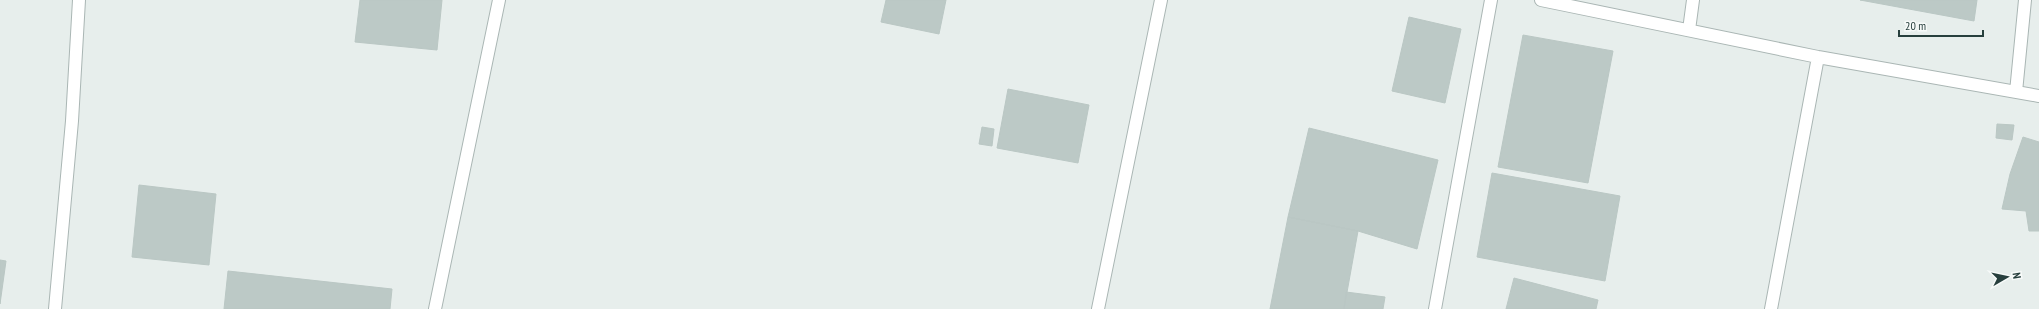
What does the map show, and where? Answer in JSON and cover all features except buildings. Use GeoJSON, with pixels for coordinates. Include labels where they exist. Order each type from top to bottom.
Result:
{"type":"FeatureCollection","features":[{"type":"Feature","properties":{"kind":"street"},"geometry":{"type":"LineString","coordinates":[[55,309],[72,121],[79,0]]}},
{"type":"Feature","properties":{"kind":"street"},"geometry":{"type":"LineString","coordinates":[[435,309],[499,0]]}},
{"type":"Feature","properties":{"kind":"street"},"geometry":{"type":"LineString","coordinates":[[1098,309],[1161,0]]}},
{"type":"Feature","properties":{"kind":"street"},"geometry":{"type":"LineString","coordinates":[[1435,309],[1491,0]]}},
{"type":"Feature","properties":{"kind":"street"},"geometry":{"type":"LineString","coordinates":[[1541,0],[1818,57],[2039,96]]}},
{"type":"Feature","properties":{"kind":"street"},"geometry":{"type":"LineString","coordinates":[[1689,30],[1693,0]]}},
{"type":"Feature","properties":{"kind":"street"},"geometry":{"type":"LineString","coordinates":[[2016,92],[2024,0]]}},
{"type":"Feature","properties":{"kind":"street"},"geometry":{"type":"LineString","coordinates":[[1771,309],[1818,57]]}}]}
